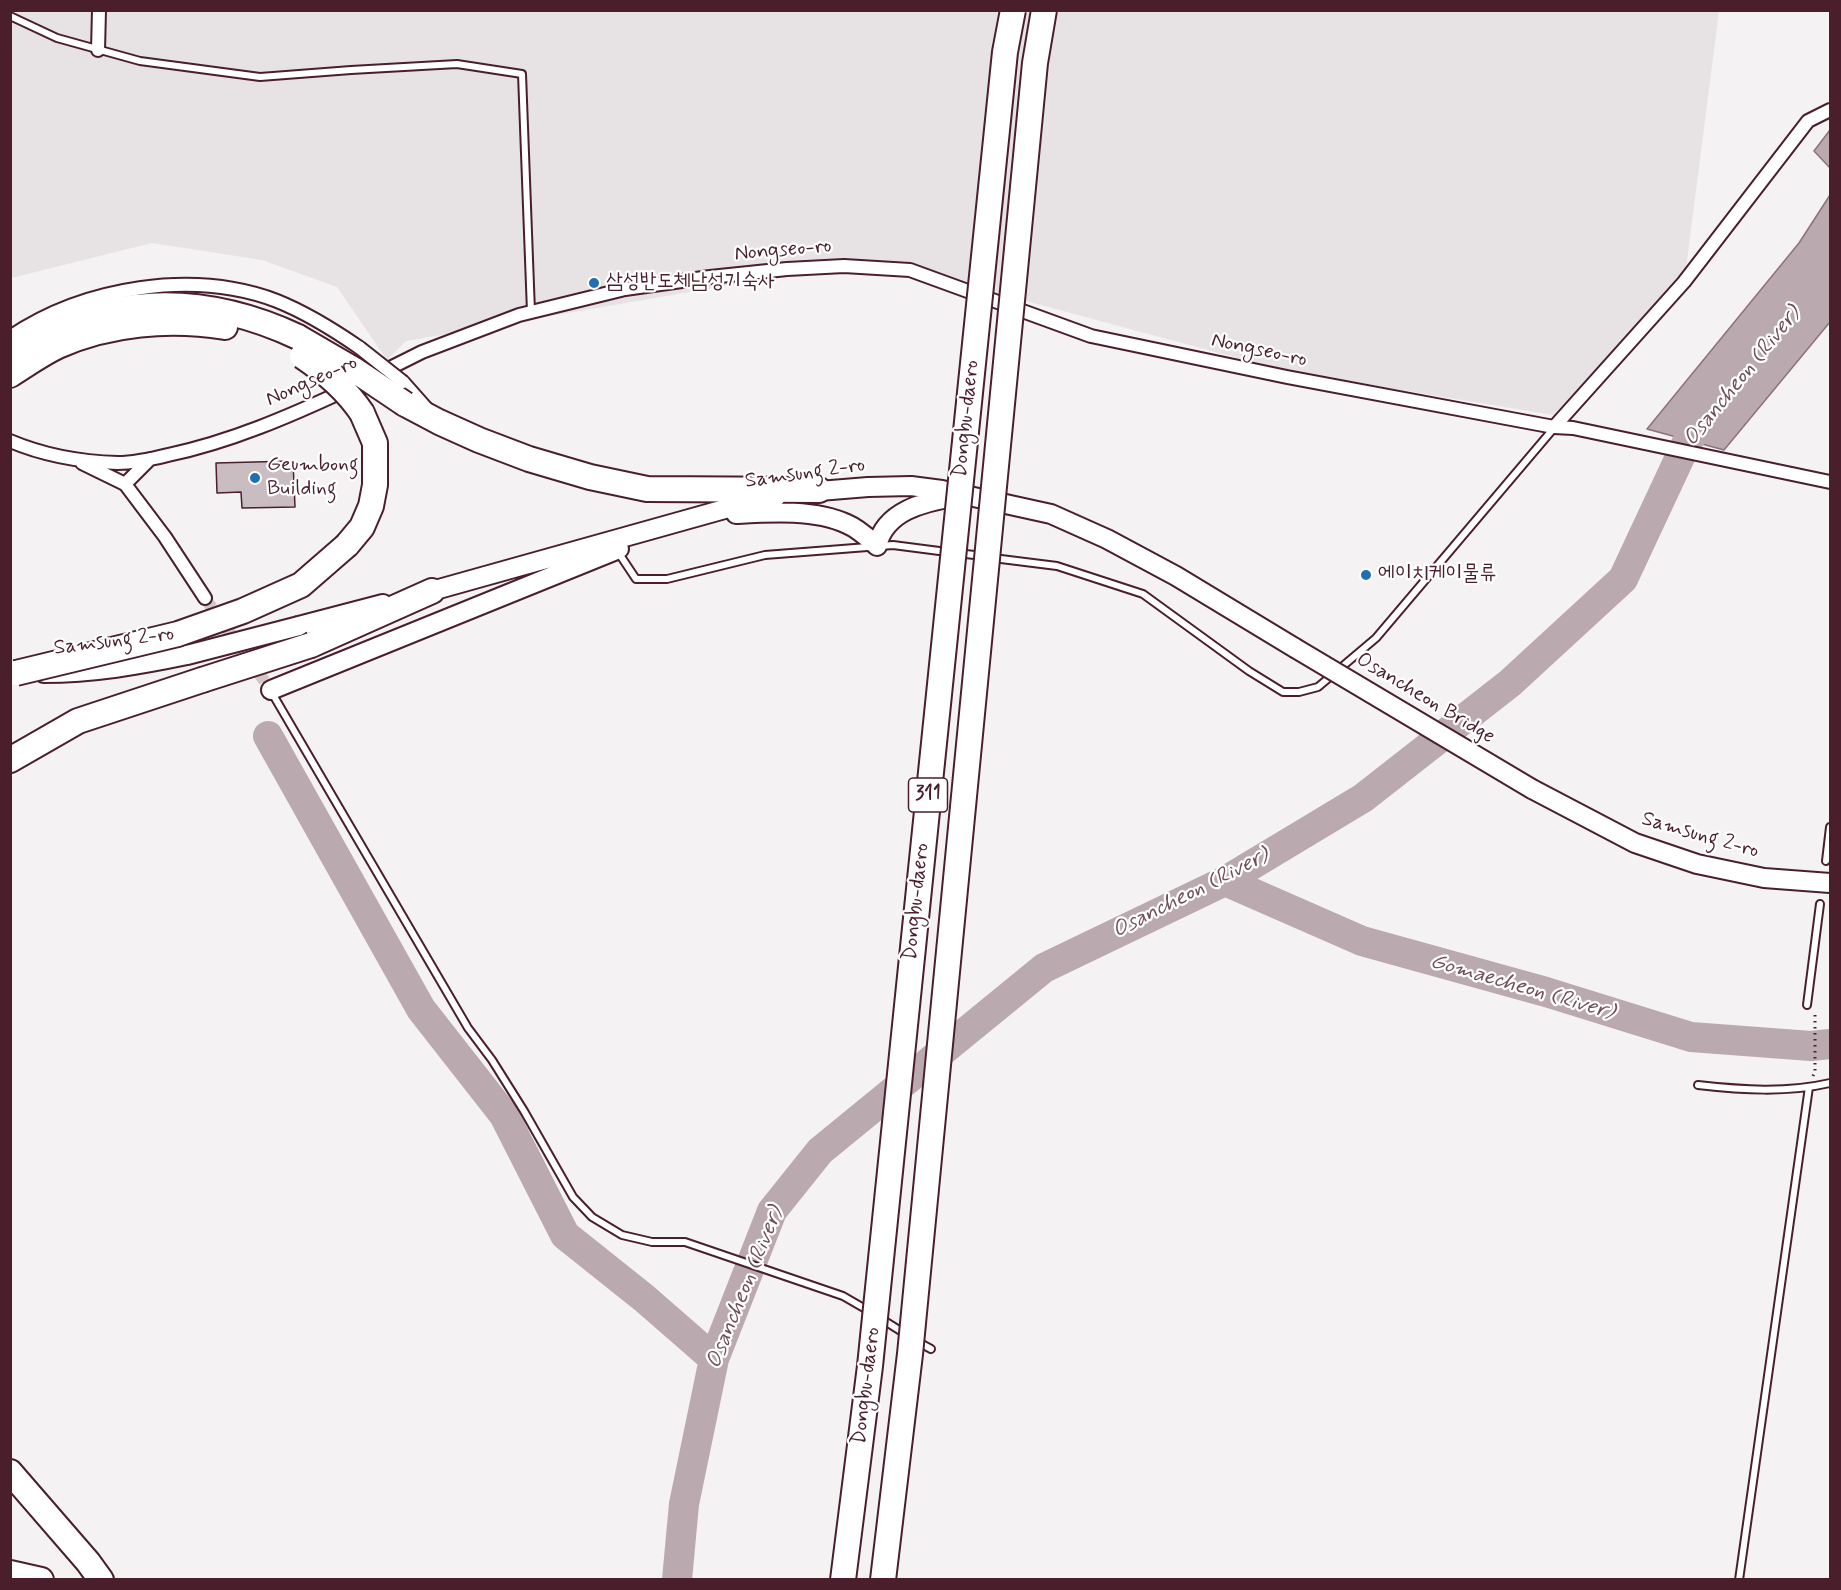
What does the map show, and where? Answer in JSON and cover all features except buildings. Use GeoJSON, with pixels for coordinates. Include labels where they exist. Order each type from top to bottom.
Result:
{"type":"FeatureCollection","features":[{"type":"Feature","properties":{"kind":"highway","name":"Dongbu-daero"},"geometry":{"type":"LineString","coordinates":[[843,1580],[870,1366],[1004,63],[1013,10]]}},
{"type":"Feature","properties":{"kind":"highway","name":"Dongbu-daero"},"geometry":{"type":"LineString","coordinates":[[883,1580],[910,1354],[1035,63],[1044,10]]}},
{"type":"Feature","properties":{"kind":"highway"},"geometry":{"type":"LineString","coordinates":[[10,353],[72,322],[108,312],[164,305],[217,309],[246,316],[272,325],[326,372],[362,413],[375,443],[375,485],[371,506],[362,527],[347,545],[301,585],[243,611],[178,634],[13,673]]}},
{"type":"Feature","properties":{"kind":"highway"},"geometry":{"type":"LineString","coordinates":[[11,375],[58,346],[112,329],[186,322],[231,328],[292,342],[404,393],[439,422],[530,459],[590,477],[647,489],[819,490]]}},
{"type":"Feature","properties":{"kind":"highway"},"geometry":{"type":"LineString","coordinates":[[10,760],[78,721],[202,680],[305,636],[432,591]]}},
{"type":"Feature","properties":{"kind":"highway"},"geometry":{"type":"LineString","coordinates":[[10,1472],[101,1580]]}},
{"type":"Feature","properties":{"kind":"highway"},"geometry":{"type":"LineString","coordinates":[[10,1572],[40,1579]]}},
{"type":"Feature","properties":{"kind":"main road","name":"Samsung 2-ro"},"geometry":{"type":"LineString","coordinates":[[432,591],[764,498],[819,490],[912,486],[1051,514],[1107,539],[1176,576],[1295,648]]}},
{"type":"Feature","properties":{"kind":"main road"},"geometry":{"type":"LineString","coordinates":[[270,690],[704,515],[795,513],[828,517],[848,524],[866,535],[876,546],[889,522],[905,511],[932,501],[967,496]]}},
{"type":"Feature","properties":{"kind":"main road","name":"Samsung 2-ro"},"geometry":{"type":"LineString","coordinates":[[13,673],[79,673],[305,636]]}},
{"type":"Feature","properties":{"kind":"main road","name":"Osancheon Bridge"},"geometry":{"type":"LineString","coordinates":[[1295,648],[1532,789]]}},
{"type":"Feature","properties":{"kind":"main road","name":"Samsung 2-ro"},"geometry":{"type":"LineString","coordinates":[[1532,789],[1635,843],[1697,864],[1764,878],[1830,883]]}},
{"type":"Feature","properties":{"kind":"street"},"geometry":{"type":"LineString","coordinates":[[98,50],[99,10]]}},
{"type":"Feature","properties":{"kind":"street"},"geometry":{"type":"LineString","coordinates":[[1554,427],[1684,282],[1808,121],[1830,110]]}},
{"type":"Feature","properties":{"kind":"street","name":"Nongseo-ro"},"geometry":{"type":"LineString","coordinates":[[10,441],[72,458],[119,463],[150,459],[206,447],[317,404],[422,352],[519,315],[625,289],[710,277],[844,266],[910,270],[1092,336],[1287,377],[1554,427],[1573,428],[1830,482]]}},
{"type":"Feature","properties":{"kind":"street"},"geometry":{"type":"LineString","coordinates":[[10,337],[72,305],[107,295],[151,287],[186,286],[228,289],[247,292],[278,302],[325,324],[360,348],[404,393]]}},
{"type":"Feature","properties":{"kind":"street"},"geometry":{"type":"LineString","coordinates":[[72,458],[125,484],[165,537],[205,598]]}},
{"type":"Feature","properties":{"kind":"street"},"geometry":{"type":"LineString","coordinates":[[125,484],[150,459]]}},
{"type":"Feature","properties":{"kind":"lane"},"geometry":{"type":"LineString","coordinates":[[10,16],[57,38],[140,61],[260,77],[458,64],[522,74],[531,312]]}},
{"type":"Feature","properties":{"kind":"lane"},"geometry":{"type":"LineString","coordinates":[[617,550],[636,579],[667,579],[765,555],[893,545],[1057,566],[1143,594],[1249,671],[1283,692],[1299,692],[1318,687],[1376,638],[1554,427]]}},
{"type":"Feature","properties":{"kind":"lane"},"geometry":{"type":"LineString","coordinates":[[270,690],[468,1028],[492,1060],[524,1111],[573,1197],[592,1217],[622,1235],[652,1242],[686,1242],[843,1296],[931,1349]]}},
{"type":"Feature","properties":{"kind":"lane"},"geometry":{"type":"LineString","coordinates":[[1826,861],[1830,827]]}},
{"type":"Feature","properties":{"kind":"lane"},"geometry":{"type":"LineString","coordinates":[[1807,1005],[1820,904]]}},
{"type":"Feature","properties":{"kind":"lane"},"geometry":{"type":"LineString","coordinates":[[1698,1085],[1748,1090],[1809,1087],[1830,1083]]}},
{"type":"Feature","properties":{"kind":"lane"},"geometry":{"type":"LineString","coordinates":[[1739,1580],[1809,1087]]}},
{"type":"Feature","properties":{"kind":"path"},"geometry":{"type":"LineString","coordinates":[[1807,1005],[1816,1012],[1815,1071],[1809,1087]]}},
{"type":"Feature","properties":{"kind":"shaded area"},"geometry":{"type":"Polygon","coordinates":[[[11,11],[1719,11],[1685,276],[1553,415],[1286,371],[922,273],[799,273],[406,341],[387,360],[337,287],[262,260],[152,243],[11,278],[11,11]]]}},
{"type":"Feature","properties":{"kind":"water"},"geometry":{"type":"Polygon","coordinates":[[[1830,130],[1830,168],[1814,151],[1830,130]]]}},
{"type":"Feature","properties":{"kind":"water"},"geometry":{"type":"Polygon","coordinates":[[[1830,195],[1830,322],[1724,450],[1647,429],[1799,243],[1830,195]]]}},
{"type":"Feature","properties":{"kind":"waterway","name":"Osancheon (River)"},"geometry":{"type":"LineString","coordinates":[[677,1580],[684,1504],[714,1359],[772,1211],[820,1151],[1044,968],[1225,881],[1363,798],[1510,683],[1623,579],[1688,440],[1714,410]]}},
{"type":"Feature","properties":{"kind":"waterway"},"geometry":{"type":"LineString","coordinates":[[268,736],[421,1009],[504,1115],[565,1235],[644,1298],[714,1359]]}},
{"type":"Feature","properties":{"kind":"waterway","name":"Gomaecheon (River)"},"geometry":{"type":"LineString","coordinates":[[1225,881],[1362,941],[1546,992],[1691,1037],[1811,1046],[1830,1044]]}},
{"type":"Feature","properties":{"kind":"tunnel"},"geometry":{"type":"LineString","coordinates":[[205,598],[271,690]]}},
{"type":"Feature","properties":{"kind":"place","name":"삼성반도체남성기숙사"},"geometry":{"type":"Point","coordinates":[594,283]}},
{"type":"Feature","properties":{"kind":"place","name":"Geumbong Building"},"geometry":{"type":"Point","coordinates":[255,478]}},
{"type":"Feature","properties":{"kind":"place","name":"에이치케이물류"},"geometry":{"type":"Point","coordinates":[1366,575]}}]}
